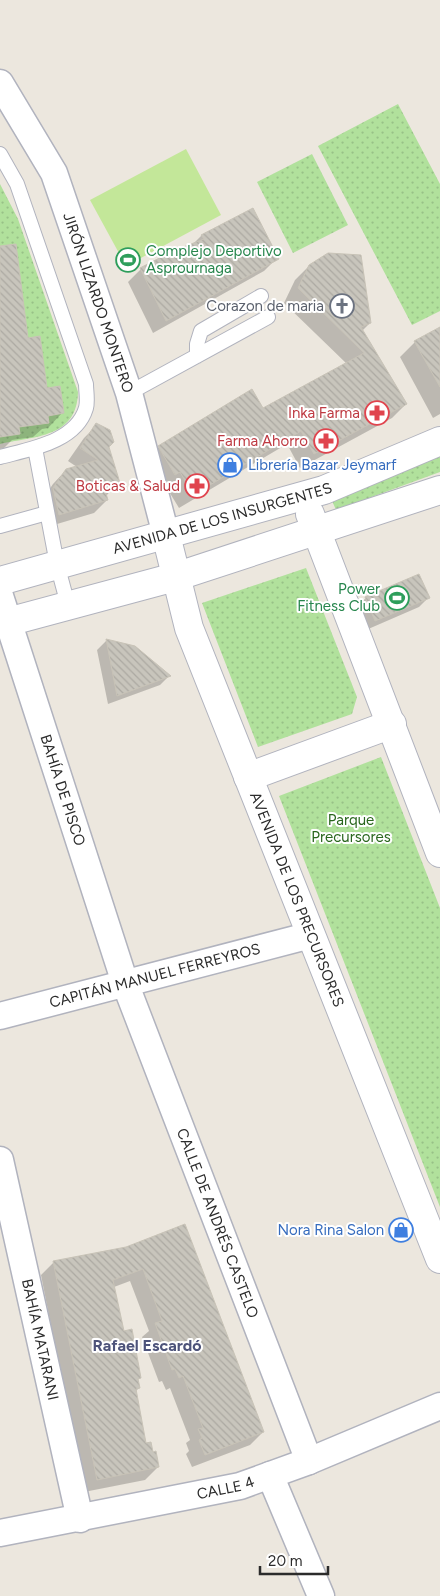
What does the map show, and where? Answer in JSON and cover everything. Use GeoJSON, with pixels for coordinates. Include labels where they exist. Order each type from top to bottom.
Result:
{"type":"FeatureCollection","features":[{"type":"Feature","properties":{"kind":"main road","name":"AVENIDA DE LOS INSURGENTES"},"geometry":{"type":"LineString","coordinates":[[0,581],[324,490],[440,441]]}},
{"type":"Feature","properties":{"kind":"main road"},"geometry":{"type":"LineString","coordinates":[[4,623],[175,577],[440,490]]}},
{"type":"Feature","properties":{"kind":"main road"},"geometry":{"type":"LineString","coordinates":[[304,496],[440,853]]}},
{"type":"Feature","properties":{"kind":"main road","name":"AVENIDA DE LOS PRECURSORES"},"geometry":{"type":"LineString","coordinates":[[166,535],[188,628],[440,1259]]}},
{"type":"Feature","properties":{"kind":"main road"},"geometry":{"type":"LineString","coordinates":[[248,777],[392,724]]}},
{"type":"Feature","properties":{"kind":"street","name":"JIRÓN LIZARDO MONTERO"},"geometry":{"type":"LineString","coordinates":[[0,83],[54,173],[129,393],[166,535]]}},
{"type":"Feature","properties":{"kind":"street","name":"BAHÍA DE PISCO"},"geometry":{"type":"LineString","coordinates":[[0,596],[4,623],[125,983]]}},
{"type":"Feature","properties":{"kind":"street","name":"CAPITÁN MANUEL FERREYROS"},"geometry":{"type":"LineString","coordinates":[[0,1016],[311,935]]}},
{"type":"Feature","properties":{"kind":"street","name":"CALLE DE ANDRÉS CASTELO"},"geometry":{"type":"LineString","coordinates":[[125,983],[310,1461]]}},
{"type":"Feature","properties":{"kind":"street","name":"BAHÍA MATARANI"},"geometry":{"type":"LineString","coordinates":[[0,1160],[80,1519]]}},
{"type":"Feature","properties":{"kind":"street","name":"CALLE 4"},"geometry":{"type":"LineString","coordinates":[[0,1533],[80,1519],[240,1486],[310,1461],[440,1406]]}},
{"type":"Feature","properties":{"kind":"street"},"geometry":{"type":"LineString","coordinates":[[270,1476],[321,1596]]}},
{"type":"Feature","properties":{"kind":"lane"},"geometry":{"type":"LineString","coordinates":[[0,154],[17,184],[86,384],[86,408],[76,426],[59,438],[35,448],[0,457]]}},
{"type":"Feature","properties":{"kind":"lane"},"geometry":{"type":"LineString","coordinates":[[197,356],[197,344],[201,331],[261,296]]}},
{"type":"Feature","properties":{"kind":"lane"},"geometry":{"type":"LineString","coordinates":[[129,393],[268,317]]}},
{"type":"Feature","properties":{"kind":"lane"},"geometry":{"type":"LineString","coordinates":[[35,448],[57,564],[68,605]]}},
{"type":"Feature","properties":{"kind":"lane"},"geometry":{"type":"LineString","coordinates":[[0,526],[47,513]]}},
{"type":"Feature","properties":{"kind":"green space"},"geometry":{"type":"Polygon","coordinates":[[[398,104],[440,184],[440,311],[412,325],[318,146],[398,104]]]}},
{"type":"Feature","properties":{"kind":"green space"},"geometry":{"type":"Polygon","coordinates":[[[186,149],[221,215],[126,266],[90,200],[186,149]]]}},
{"type":"Feature","properties":{"kind":"green space"},"geometry":{"type":"Polygon","coordinates":[[[312,154],[348,225],[293,253],[257,182],[312,154]]]}},
{"type":"Feature","properties":{"kind":"green space"},"geometry":{"type":"Polygon","coordinates":[[[0,184],[18,219],[78,392],[76,407],[62,427],[40,436],[0,444],[0,184]]]}},
{"type":"Feature","properties":{"kind":"green space"},"geometry":{"type":"Polygon","coordinates":[[[440,452],[440,472],[336,510],[330,496],[440,452]]]}},
{"type":"Feature","properties":{"kind":"green space"},"geometry":{"type":"Polygon","coordinates":[[[306,568],[357,697],[352,714],[258,747],[202,603],[306,568]]]}},
{"type":"Feature","properties":{"kind":"green space","name":"Parque Precursores"},"geometry":{"type":"Polygon","coordinates":[[[381,757],[440,908],[440,1207],[279,796],[381,757]]]}},
{"type":"Feature","properties":{"kind":"building"},"geometry":{"type":"Polygon","coordinates":[[[253,208],[279,259],[166,321],[140,268],[173,251],[204,239],[201,235],[253,208]]]}},
{"type":"Feature","properties":{"kind":"building"},"geometry":{"type":"Polygon","coordinates":[[[16,244],[28,338],[40,336],[47,388],[60,386],[64,413],[48,416],[49,423],[19,427],[20,434],[0,437],[0,246],[16,244]]]}},
{"type":"Feature","properties":{"kind":"building"},"geometry":{"type":"Polygon","coordinates":[[[328,253],[361,255],[371,323],[361,327],[407,404],[314,454],[301,431],[193,495],[180,472],[175,475],[158,446],[252,389],[263,408],[364,353],[298,288],[309,265],[328,253]]]}},
{"type":"Feature","properties":{"kind":"building"},"geometry":{"type":"Polygon","coordinates":[[[440,327],[440,387],[414,341],[440,327]]]}},
{"type":"Feature","properties":{"kind":"building"},"geometry":{"type":"Polygon","coordinates":[[[96,423],[110,430],[114,442],[109,447],[120,483],[104,487],[108,500],[59,515],[53,488],[66,469],[98,460],[80,448],[96,423]]]}},
{"type":"Feature","properties":{"kind":"building","name":"Power Fitness Club"},"geometry":{"type":"Polygon","coordinates":[[[419,574],[430,598],[375,621],[365,597],[419,574]]]}},
{"type":"Feature","properties":{"kind":"building"},"geometry":{"type":"Polygon","coordinates":[[[106,639],[135,646],[171,676],[117,696],[106,639]]]}},
{"type":"Feature","properties":{"kind":"building"},"geometry":{"type":"Polygon","coordinates":[[[185,1224],[264,1432],[205,1455],[199,1440],[202,1438],[198,1429],[203,1428],[183,1376],[179,1378],[175,1369],[172,1370],[155,1323],[162,1321],[143,1269],[113,1280],[124,1331],[132,1329],[141,1378],[138,1379],[140,1388],[136,1389],[146,1443],[151,1442],[153,1452],[156,1451],[159,1467],[97,1480],[53,1261],[126,1247],[185,1224]]]}},
{"type":"Feature","properties":{"kind":"place","name":"Complejo Deportivo Asprournaga"},"geometry":{"type":"Point","coordinates":[128,260]}},
{"type":"Feature","properties":{"kind":"place","name":"Corazon de maria"},"geometry":{"type":"Point","coordinates":[342,306]}},
{"type":"Feature","properties":{"kind":"place","name":"Inka Farma"},"geometry":{"type":"Point","coordinates":[377,413]}},
{"type":"Feature","properties":{"kind":"place","name":"Farma Ahorro"},"geometry":{"type":"Point","coordinates":[326,441]}},
{"type":"Feature","properties":{"kind":"place","name":"Librería Bazar Jeymarf"},"geometry":{"type":"Point","coordinates":[230,465]}},
{"type":"Feature","properties":{"kind":"place","name":"Boticas & Salud"},"geometry":{"type":"Point","coordinates":[197,486]}},
{"type":"Feature","properties":{"kind":"place","name":"Power Fitness Club"},"geometry":{"type":"Point","coordinates":[397,598]}},
{"type":"Feature","properties":{"kind":"place","name":"Nora Rina Salon"},"geometry":{"type":"Point","coordinates":[401,1230]}},
{"type":"Feature","properties":{"kind":"district","name":"Rafael Escardó"},"geometry":{"type":"Point","coordinates":[147,1345]}}]}
